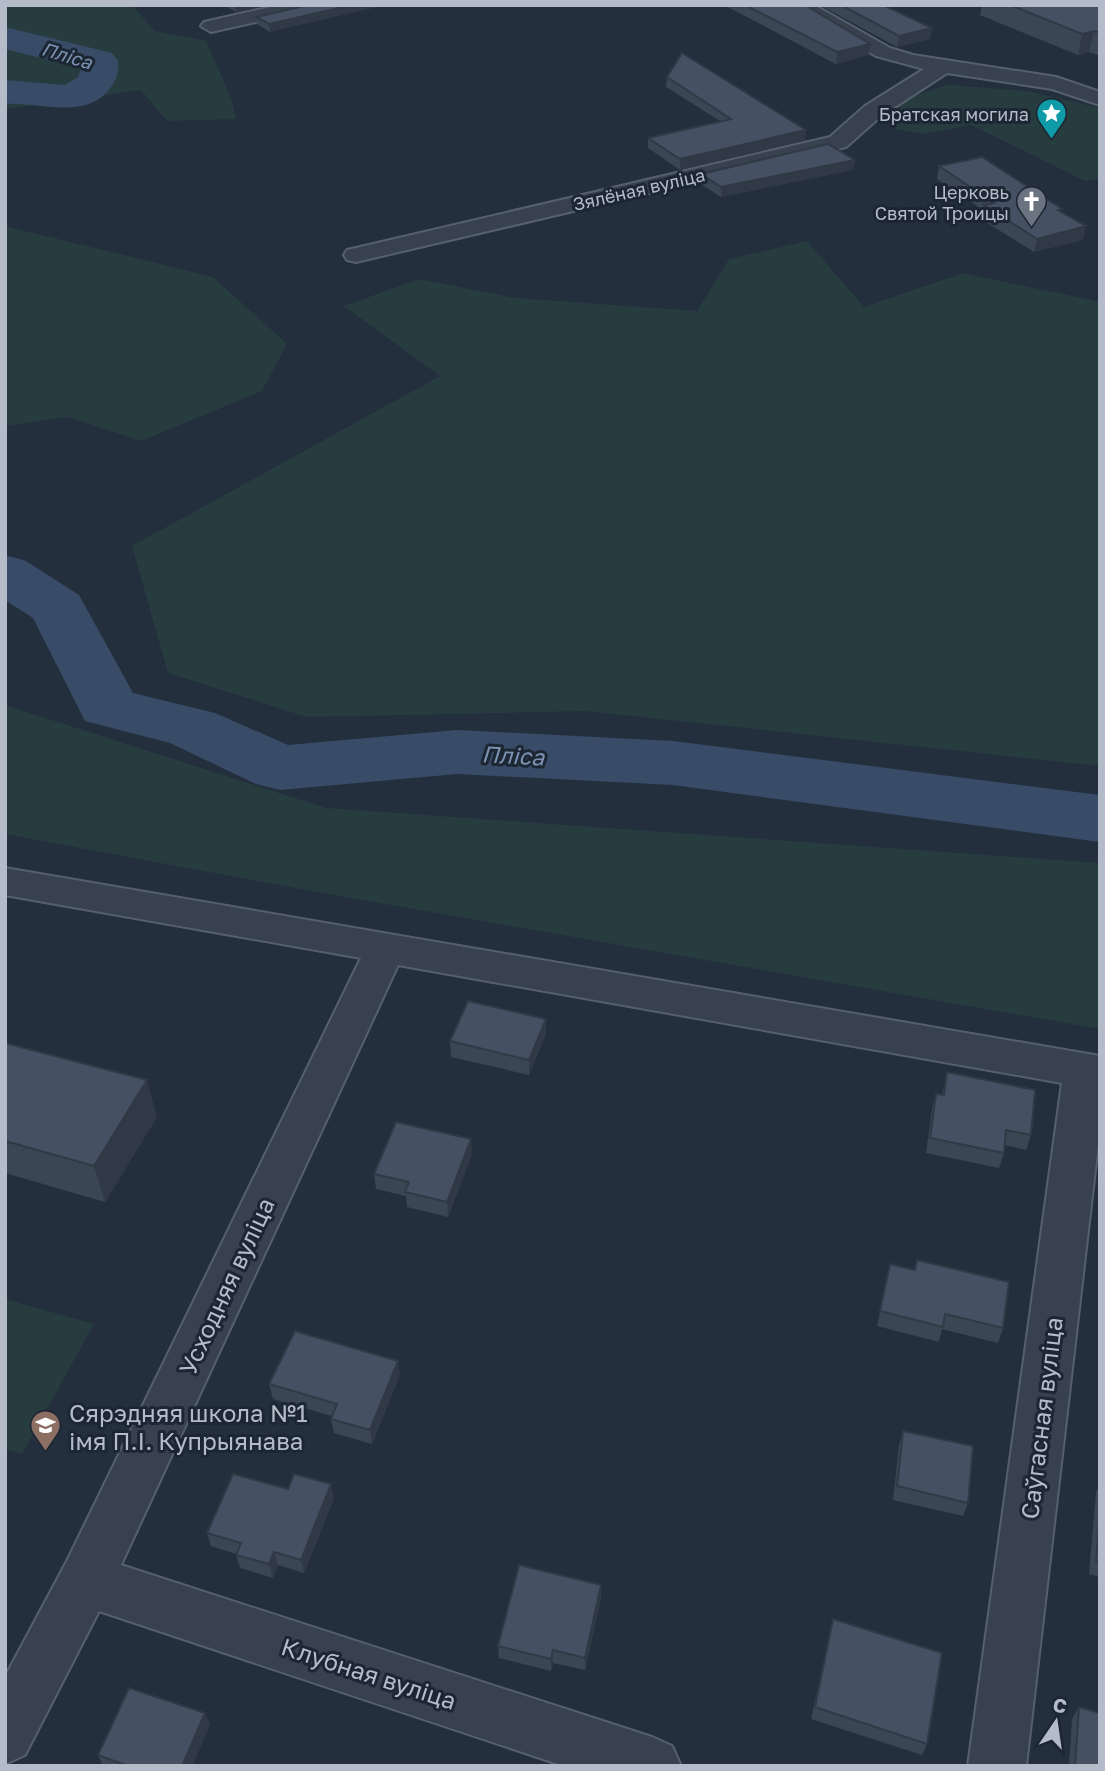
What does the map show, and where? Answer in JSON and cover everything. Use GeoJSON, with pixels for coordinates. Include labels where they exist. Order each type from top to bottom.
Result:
{"type":"FeatureCollection","features":[{"type":"Feature","properties":{"kind":"street"},"geometry":{"type":"LineString","coordinates":[[211,26],[308,5]]}},
{"type":"Feature","properties":{"kind":"street"},"geometry":{"type":"LineString","coordinates":[[801,5],[883,52],[942,67],[1056,83],[1100,99]]}},
{"type":"Feature","properties":{"kind":"street","name":"Зялёная вуліца"},"geometry":{"type":"LineString","coordinates":[[356,255],[838,142],[873,111],[942,67]]}},
{"type":"Feature","properties":{"kind":"street"},"geometry":{"type":"LineString","coordinates":[[5,881],[1092,1071]]}},
{"type":"Feature","properties":{"kind":"street","name":"Усходняя вуліца"},"geometry":{"type":"LineString","coordinates":[[5,1735],[86,1580],[386,947]]}},
{"type":"Feature","properties":{"kind":"street","name":"Саўгасная вуліца"},"geometry":{"type":"LineString","coordinates":[[997,1766],[1092,1071]]}},
{"type":"Feature","properties":{"kind":"street","name":"Клубная вуліца"},"geometry":{"type":"LineString","coordinates":[[86,1580],[652,1766]]}},
{"type":"Feature","properties":{"kind":"green space"},"geometry":{"type":"Polygon","coordinates":[[[5,5],[132,5],[155,31],[206,41],[231,98],[236,119],[167,121],[141,90],[5,109],[5,5]]]}},
{"type":"Feature","properties":{"kind":"green space"},"geometry":{"type":"Polygon","coordinates":[[[947,85],[1027,91],[1100,108],[1100,178],[1085,181],[971,125],[924,134],[894,129],[888,115],[909,98],[947,85]]]}},
{"type":"Feature","properties":{"kind":"green space"},"geometry":{"type":"Polygon","coordinates":[[[5,226],[213,277],[287,344],[262,391],[141,441],[68,417],[5,426],[5,226]]]}},
{"type":"Feature","properties":{"kind":"green space"},"geometry":{"type":"Polygon","coordinates":[[[807,241],[864,307],[963,273],[1100,302],[1100,766],[586,711],[307,717],[168,673],[132,546],[440,376],[344,306],[419,279],[515,298],[697,311],[729,259],[807,241]]]}},
{"type":"Feature","properties":{"kind":"green space"},"geometry":{"type":"Polygon","coordinates":[[[5,705],[326,808],[1100,863],[1100,1029],[328,894],[5,834],[5,705]]]}},
{"type":"Feature","properties":{"kind":"green space"},"geometry":{"type":"Polygon","coordinates":[[[5,1299],[94,1324],[22,1454],[5,1449],[5,1299]]]}},
{"type":"Feature","properties":{"kind":"building"},"geometry":{"type":"Polygon","coordinates":[[[308,5],[352,5],[269,24],[256,17],[308,5]]]}},
{"type":"Feature","properties":{"kind":"building"},"geometry":{"type":"Polygon","coordinates":[[[745,5],[805,5],[870,44],[837,52],[745,5]]]}},
{"type":"Feature","properties":{"kind":"building"},"geometry":{"type":"Polygon","coordinates":[[[841,5],[883,5],[932,28],[899,36],[841,5]]]}},
{"type":"Feature","properties":{"kind":"building"},"geometry":{"type":"Polygon","coordinates":[[[1010,5],[1100,5],[1100,33],[1094,31],[1082,34],[1010,5]]]}},
{"type":"Feature","properties":{"kind":"building"},"geometry":{"type":"Polygon","coordinates":[[[682,53],[806,130],[680,159],[648,138],[731,119],[667,77],[682,53]]]}},
{"type":"Feature","properties":{"kind":"building"},"geometry":{"type":"Polygon","coordinates":[[[828,144],[855,160],[721,187],[701,174],[828,144]]]}},
{"type":"Feature","properties":{"kind":"building"},"geometry":{"type":"Polygon","coordinates":[[[982,157],[1062,209],[1058,210],[1086,226],[1037,239],[984,205],[994,203],[939,166],[982,157]]]}},
{"type":"Feature","properties":{"kind":"building"},"geometry":{"type":"Polygon","coordinates":[[[468,1001],[546,1019],[529,1060],[450,1041],[468,1001]]]}},
{"type":"Feature","properties":{"kind":"building"},"geometry":{"type":"Polygon","coordinates":[[[5,1043],[147,1080],[94,1166],[5,1141],[5,1043]]]}},
{"type":"Feature","properties":{"kind":"building"},"geometry":{"type":"Polygon","coordinates":[[[947,1072],[1035,1090],[1031,1135],[1006,1130],[1004,1153],[930,1138],[936,1094],[944,1095],[947,1072]]]}},
{"type":"Feature","properties":{"kind":"building"},"geometry":{"type":"Polygon","coordinates":[[[396,1122],[471,1139],[447,1202],[405,1192],[409,1182],[374,1174],[396,1122]]]}},
{"type":"Feature","properties":{"kind":"building"},"geometry":{"type":"Polygon","coordinates":[[[917,1260],[1009,1282],[1003,1328],[945,1314],[943,1327],[880,1311],[890,1264],[915,1270],[917,1260]]]}},
{"type":"Feature","properties":{"kind":"building"},"geometry":{"type":"Polygon","coordinates":[[[295,1331],[398,1361],[370,1430],[331,1419],[337,1404],[269,1384],[295,1331]]]}},
{"type":"Feature","properties":{"kind":"building"},"geometry":{"type":"Polygon","coordinates":[[[903,1431],[973,1446],[968,1503],[897,1486],[903,1431]]]}},
{"type":"Feature","properties":{"kind":"building"},"geometry":{"type":"Polygon","coordinates":[[[233,1474],[288,1489],[294,1474],[331,1484],[301,1560],[274,1552],[269,1564],[236,1555],[241,1543],[207,1533],[233,1474]]]}},
{"type":"Feature","properties":{"kind":"building"},"geometry":{"type":"Polygon","coordinates":[[[1100,1514],[1100,1562],[1096,1561],[1100,1514]]]}},
{"type":"Feature","properties":{"kind":"building"},"geometry":{"type":"Polygon","coordinates":[[[519,1565],[601,1585],[585,1658],[553,1650],[551,1659],[498,1646],[519,1565]]]}},
{"type":"Feature","properties":{"kind":"building"},"geometry":{"type":"Polygon","coordinates":[[[833,1619],[942,1653],[927,1744],[815,1707],[833,1619]]]}},
{"type":"Feature","properties":{"kind":"building"},"geometry":{"type":"Polygon","coordinates":[[[129,1688],[205,1713],[182,1766],[128,1766],[98,1755],[129,1688]]]}},
{"type":"Feature","properties":{"kind":"building"},"geometry":{"type":"Polygon","coordinates":[[[1079,1707],[1100,1713],[1100,1766],[1075,1766],[1079,1707]]]}},
{"type":"Feature","properties":{"kind":"waterway","name":"Пліса"},"geometry":{"type":"LineString","coordinates":[[5,38],[99,61],[100,67],[94,84],[84,92],[72,96],[5,92]]}},
{"type":"Feature","properties":{"kind":"waterway","name":"Пліса"},"geometry":{"type":"LineString","coordinates":[[5,573],[58,608],[108,707],[192,728],[280,768],[457,752],[673,763],[1100,819]]}},
{"type":"Feature","properties":{"kind":"place","name":"Братская могила"},"geometry":{"type":"Point","coordinates":[1052,141]}},
{"type":"Feature","properties":{"kind":"place","name":"Церковь Святой Троицы"},"geometry":{"type":"Point","coordinates":[1032,229]}},
{"type":"Feature","properties":{"kind":"place","name":"Сярэдняя школа №1 імя П.І. Купрыянава"},"geometry":{"type":"Point","coordinates":[46,1453]}}]}
